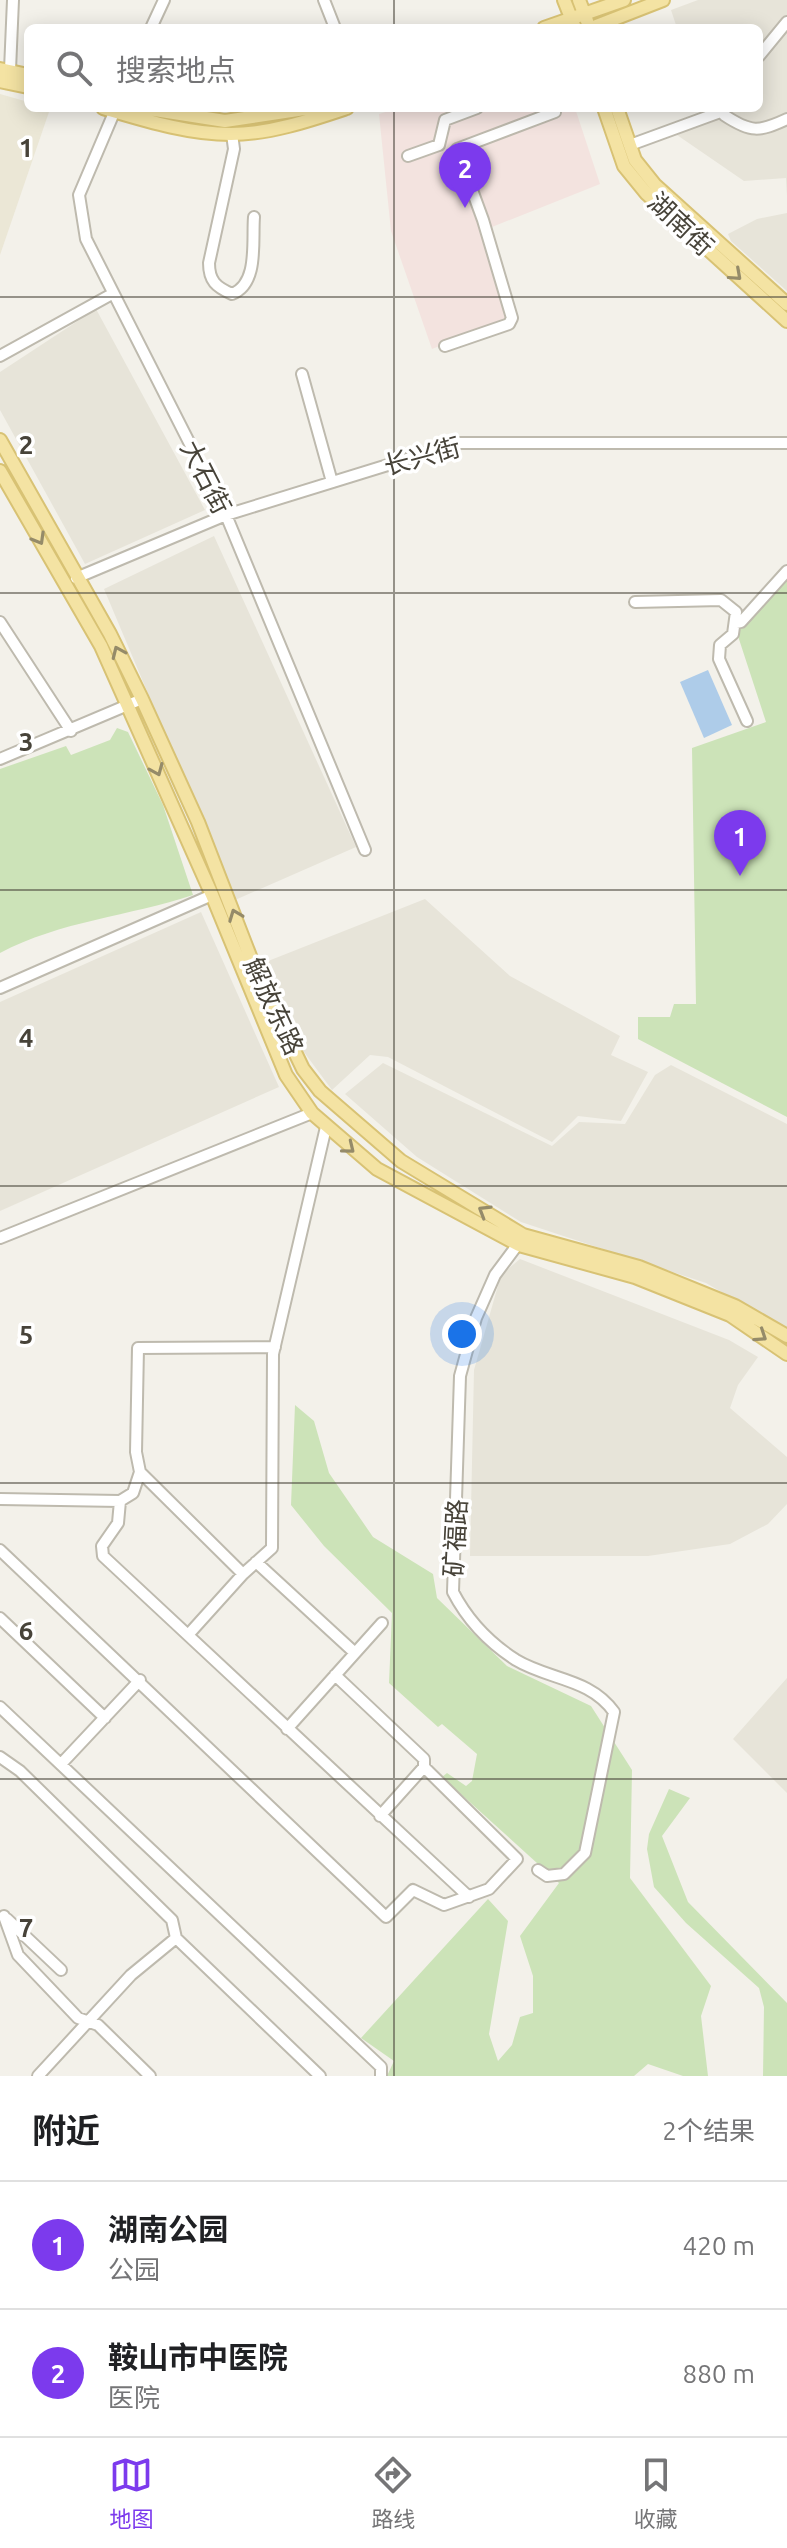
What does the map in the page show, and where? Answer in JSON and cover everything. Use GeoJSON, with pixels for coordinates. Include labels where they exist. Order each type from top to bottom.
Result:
{"type":"FeatureCollection","features":[{"type":"Feature","properties":{"kind":"main road"},"geometry":{"type":"LineString","coordinates":[[564,0],[577,21]]}},
{"type":"Feature","properties":{"kind":"main road"},"geometry":{"type":"LineString","coordinates":[[577,21],[579,0]]}},
{"type":"Feature","properties":{"kind":"main road"},"geometry":{"type":"LineString","coordinates":[[577,21],[624,0]]}},
{"type":"Feature","properties":{"kind":"main road"},"geometry":{"type":"LineString","coordinates":[[600,24],[663,0]]}},
{"type":"Feature","properties":{"kind":"main road"},"geometry":{"type":"LineString","coordinates":[[5,76],[24,85]]}},
{"type":"Feature","properties":{"kind":"main road"},"geometry":{"type":"LineString","coordinates":[[120,112],[161,125],[232,134],[303,122],[334,112]]}},
{"type":"Feature","properties":{"kind":"main road"},"geometry":{"type":"LineString","coordinates":[[156,112],[225,121],[285,112]]}},
{"type":"Feature","properties":{"kind":"main road","name":"湖南街"},"geometry":{"type":"LineString","coordinates":[[605,112],[624,166],[646,193],[787,321]]}},
{"type":"Feature","properties":{"kind":"main road","name":"湖南街"},"geometry":{"type":"LineString","coordinates":[[618,112],[635,160],[655,185],[787,304]]}},
{"type":"Feature","properties":{"kind":"main road","name":"解放东路"},"geometry":{"type":"LineString","coordinates":[[0,440],[110,634],[198,822],[255,969],[303,1069],[332,1103],[401,1161],[521,1240],[639,1267],[735,1306],[787,1336]]}},
{"type":"Feature","properties":{"kind":"main road","name":"解放东路"},"geometry":{"type":"LineString","coordinates":[[0,471],[101,646],[212,895],[286,1075],[312,1113],[377,1169],[521,1240],[635,1277],[730,1315],[787,1354]]}},
{"type":"Feature","properties":{"kind":"street"},"geometry":{"type":"LineString","coordinates":[[5,76],[13,0]]}},
{"type":"Feature","properties":{"kind":"street"},"geometry":{"type":"LineString","coordinates":[[153,24],[164,0]]}},
{"type":"Feature","properties":{"kind":"street"},"geometry":{"type":"LineString","coordinates":[[324,0],[333,24]]}},
{"type":"Feature","properties":{"kind":"street"},"geometry":{"type":"LineString","coordinates":[[763,51],[787,22]]}},
{"type":"Feature","properties":{"kind":"street","name":"大石街"},"geometry":{"type":"LineString","coordinates":[[110,112],[79,195],[86,239],[226,515],[365,850]]}},
{"type":"Feature","properties":{"kind":"street"},"geometry":{"type":"LineString","coordinates":[[408,156],[439,145],[445,120],[466,112]]}},
{"type":"Feature","properties":{"kind":"street"},"geometry":{"type":"LineString","coordinates":[[445,346],[509,324],[512,318],[483,220],[457,149],[555,112]]}},
{"type":"Feature","properties":{"kind":"street"},"geometry":{"type":"LineString","coordinates":[[630,145],[714,112]]}},
{"type":"Feature","properties":{"kind":"street"},"geometry":{"type":"LineString","coordinates":[[725,112],[733,122],[762,131],[787,119]]}},
{"type":"Feature","properties":{"kind":"street"},"geometry":{"type":"LineString","coordinates":[[232,134],[234,149],[209,263],[209,277],[218,288],[232,294],[242,291],[250,278],[254,217]]}},
{"type":"Feature","properties":{"kind":"street"},"geometry":{"type":"LineString","coordinates":[[0,356],[112,294]]}},
{"type":"Feature","properties":{"kind":"street"},"geometry":{"type":"LineString","coordinates":[[302,374],[332,482]]}},
{"type":"Feature","properties":{"kind":"street","name":"长兴街"},"geometry":{"type":"LineString","coordinates":[[76,578],[226,515],[459,443],[787,443]]}},
{"type":"Feature","properties":{"kind":"street"},"geometry":{"type":"LineString","coordinates":[[736,623],[741,622],[787,571]]}},
{"type":"Feature","properties":{"kind":"street"},"geometry":{"type":"LineString","coordinates":[[635,602],[721,600],[736,612],[733,634],[720,645],[719,659],[747,721]]}},
{"type":"Feature","properties":{"kind":"street"},"geometry":{"type":"LineString","coordinates":[[0,622],[71,731]]}},
{"type":"Feature","properties":{"kind":"street"},"geometry":{"type":"LineString","coordinates":[[0,759],[142,699]]}},
{"type":"Feature","properties":{"kind":"street"},"geometry":{"type":"LineString","coordinates":[[0,988],[212,895]]}},
{"type":"Feature","properties":{"kind":"street"},"geometry":{"type":"LineString","coordinates":[[0,1238],[312,1113]]}},
{"type":"Feature","properties":{"kind":"street"},"geometry":{"type":"LineString","coordinates":[[188,1635],[243,1574],[272,1548],[275,1347],[326,1127]]}},
{"type":"Feature","properties":{"kind":"street","name":"矿福路"},"geometry":{"type":"LineString","coordinates":[[521,1240],[495,1275],[476,1318],[460,1376],[453,1592],[469,1623],[517,1660],[573,1680],[604,1699],[614,1712],[585,1853],[564,1874],[547,1876],[538,1870]]}},
{"type":"Feature","properties":{"kind":"street"},"geometry":{"type":"LineString","coordinates":[[0,1499],[120,1501],[133,1493],[140,1472],[136,1452],[138,1348],[275,1347]]}},
{"type":"Feature","properties":{"kind":"street"},"geometry":{"type":"LineString","coordinates":[[140,1472],[243,1574]]}},
{"type":"Feature","properties":{"kind":"street"},"geometry":{"type":"LineString","coordinates":[[120,1501],[118,1523],[102,1546],[103,1556],[469,1897]]}},
{"type":"Feature","properties":{"kind":"street"},"geometry":{"type":"LineString","coordinates":[[0,1550],[386,1917],[413,1890],[444,1905],[489,1889],[517,1859],[424,1767]]}},
{"type":"Feature","properties":{"kind":"street"},"geometry":{"type":"LineString","coordinates":[[256,1562],[355,1653]]}},
{"type":"Feature","properties":{"kind":"street"},"geometry":{"type":"LineString","coordinates":[[0,1618],[105,1718]]}},
{"type":"Feature","properties":{"kind":"street"},"geometry":{"type":"LineString","coordinates":[[287,1729],[382,1623]]}},
{"type":"Feature","properties":{"kind":"street"},"geometry":{"type":"LineString","coordinates":[[335,1675],[424,1759],[424,1767],[380,1816]]}},
{"type":"Feature","properties":{"kind":"street"},"geometry":{"type":"LineString","coordinates":[[62,1763],[140,1680]]}},
{"type":"Feature","properties":{"kind":"street"},"geometry":{"type":"LineString","coordinates":[[0,1707],[381,2067],[381,2076]]}},
{"type":"Feature","properties":{"kind":"street"},"geometry":{"type":"LineString","coordinates":[[0,1757],[20,1771],[172,1920],[176,1938],[320,2076]]}},
{"type":"Feature","properties":{"kind":"street"},"geometry":{"type":"LineString","coordinates":[[2,1914],[61,1970]]}},
{"type":"Feature","properties":{"kind":"street"},"geometry":{"type":"LineString","coordinates":[[2,1914],[18,1955],[78,2018],[98,2025],[150,2076]]}},
{"type":"Feature","properties":{"kind":"street"},"geometry":{"type":"LineString","coordinates":[[38,2076],[131,1975],[176,1938]]}},
{"type":"Feature","properties":{"kind":"shaded area"},"geometry":{"type":"Polygon","coordinates":[[[698,0],[787,0],[787,196],[786,178],[744,181],[677,135],[710,121],[707,112],[763,112],[763,24],[676,24],[671,10],[698,0]]]}},
{"type":"Feature","properties":{"kind":"shaded area"},"geometry":{"type":"Polygon","coordinates":[[[0,94],[24,101],[24,112],[49,112],[0,255],[0,94]]]}},
{"type":"Feature","properties":{"kind":"shaded area"},"geometry":{"type":"Polygon","coordinates":[[[576,112],[600,184],[482,231],[508,319],[432,349],[391,231],[379,114],[576,112]]]}},
{"type":"Feature","properties":{"kind":"shaded area"},"geometry":{"type":"Polygon","coordinates":[[[787,213],[787,291],[731,241],[728,234],[757,219],[787,213]]]}},
{"type":"Feature","properties":{"kind":"shaded area"},"geometry":{"type":"Polygon","coordinates":[[[96,309],[205,510],[85,564],[0,410],[0,372],[96,309]]]}},
{"type":"Feature","properties":{"kind":"shaded area"},"geometry":{"type":"Polygon","coordinates":[[[214,536],[356,847],[235,900],[104,589],[214,536]]]}},
{"type":"Feature","properties":{"kind":"shaded area"},"geometry":{"type":"Polygon","coordinates":[[[425,899],[510,976],[620,1036],[611,1055],[648,1072],[621,1121],[578,1116],[552,1142],[388,1057],[370,1055],[332,1090],[284,1025],[258,965],[425,899]]]}},
{"type":"Feature","properties":{"kind":"shaded area"},"geometry":{"type":"Polygon","coordinates":[[[201,912],[279,1087],[0,1211],[0,1002],[201,912]]]}},
{"type":"Feature","properties":{"kind":"shaded area"},"geometry":{"type":"Polygon","coordinates":[[[383,1063],[552,1146],[579,1122],[625,1124],[655,1075],[671,1065],[787,1124],[787,1330],[706,1283],[521,1222],[417,1157],[345,1094],[383,1063]]]}},
{"type":"Feature","properties":{"kind":"shaded area"},"geometry":{"type":"Polygon","coordinates":[[[520,1259],[729,1340],[758,1357],[738,1385],[730,1408],[787,1457],[787,1504],[768,1524],[730,1544],[648,1556],[470,1556],[474,1370],[501,1275],[520,1259]]]}},
{"type":"Feature","properties":{"kind":"shaded area"},"geometry":{"type":"Polygon","coordinates":[[[787,1678],[787,1793],[733,1739],[787,1678]]]}},
{"type":"Feature","properties":{"kind":"green space"},"geometry":{"type":"Polygon","coordinates":[[[787,572],[787,1117],[638,1039],[638,1017],[670,1017],[674,1004],[696,1004],[692,748],[766,722],[736,630],[743,628],[779,589],[787,572]]]}},
{"type":"Feature","properties":{"kind":"green space"},"geometry":{"type":"Polygon","coordinates":[[[117,728],[128,732],[163,805],[193,895],[47,933],[0,953],[0,769],[66,746],[71,755],[110,740],[117,728]]]}},
{"type":"Feature","properties":{"kind":"green space"},"geometry":{"type":"Polygon","coordinates":[[[295,1405],[314,1421],[329,1473],[373,1537],[433,1574],[437,1598],[507,1666],[591,1706],[632,1770],[630,1878],[711,1986],[701,2016],[708,2076],[683,2076],[648,2064],[634,2076],[387,2076],[394,2061],[361,2038],[488,1899],[508,1921],[489,2034],[498,2061],[512,2045],[520,2017],[533,2013],[533,1976],[520,1936],[559,1883],[442,1777],[447,1773],[466,1786],[472,1781],[477,1754],[442,1724],[438,1727],[389,1683],[392,1613],[324,1546],[291,1505],[295,1405]]]}},
{"type":"Feature","properties":{"kind":"green space"},"geometry":{"type":"Polygon","coordinates":[[[669,1789],[690,1798],[662,1836],[688,1902],[787,2003],[787,2076],[763,2076],[764,2007],[759,1988],[686,1923],[654,1887],[647,1849],[649,1834],[669,1789]]]}},
{"type":"Feature","properties":{"kind":"water"},"geometry":{"type":"Polygon","coordinates":[[[708,670],[732,725],[704,738],[680,682],[708,670]]]}},
{"type":"Feature","properties":{"kind":"place","name":"鞍山市中医院"},"geometry":{"type":"Point","coordinates":[465,208]}},
{"type":"Feature","properties":{"kind":"place","name":"湖南公园"},"geometry":{"type":"Point","coordinates":[740,876]}}]}
